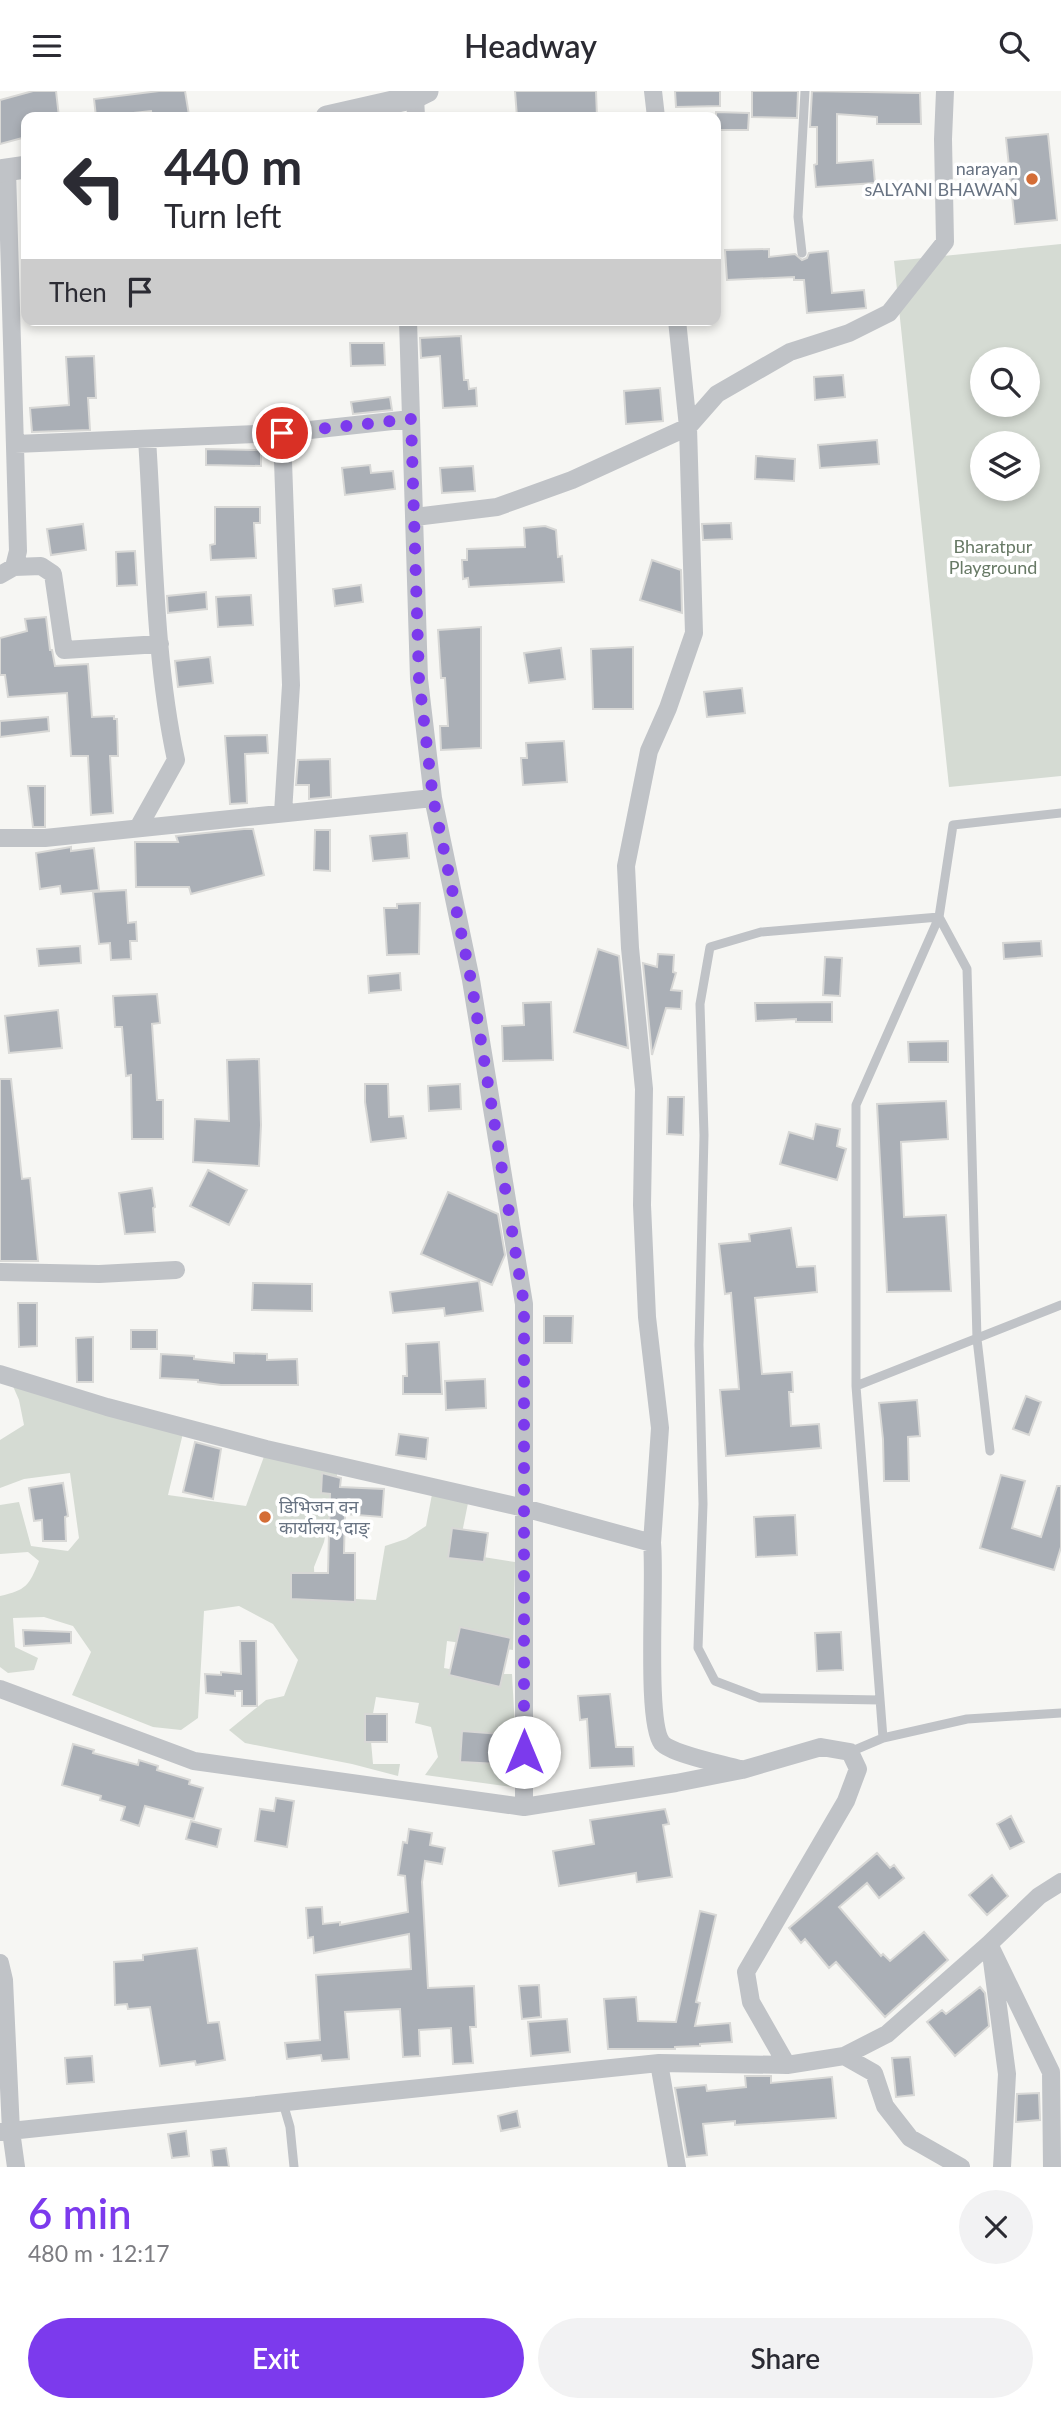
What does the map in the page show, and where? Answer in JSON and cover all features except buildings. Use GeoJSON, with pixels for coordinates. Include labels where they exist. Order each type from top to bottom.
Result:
{"type":"FeatureCollection","features":[{"type":"Feature","properties":{"kind":"street"},"geometry":{"type":"LineString","coordinates":[[653,91],[655,112]]}},
{"type":"Feature","properties":{"kind":"street"},"geometry":{"type":"LineString","coordinates":[[415,516],[497,507],[572,480],[688,427],[718,394],[790,352],[849,333],[889,313],[946,242],[943,139],[945,91]]}},
{"type":"Feature","properties":{"kind":"street"},"geometry":{"type":"LineString","coordinates":[[358,112],[419,102]]}},
{"type":"Feature","properties":{"kind":"street"},"geometry":{"type":"LineString","coordinates":[[7,571],[18,551],[11,170]]}},
{"type":"Feature","properties":{"kind":"street"},"geometry":{"type":"LineString","coordinates":[[408,326],[419,679],[433,798],[471,980],[524,1304],[524,1807]]}},
{"type":"Feature","properties":{"kind":"street"},"geometry":{"type":"LineString","coordinates":[[678,326],[688,427],[694,633],[668,708],[649,751],[626,866],[630,948],[644,1090],[642,1205],[647,1317],[660,1428],[652,1543],[652,1666],[656,1730],[661,1742],[672,1750],[742,1770]]}},
{"type":"Feature","properties":{"kind":"street"},"geometry":{"type":"LineString","coordinates":[[15,444],[282,433],[411,419]]}},
{"type":"Feature","properties":{"kind":"street"},"geometry":{"type":"LineString","coordinates":[[282,433],[291,685],[283,813]]}},
{"type":"Feature","properties":{"kind":"street"},"geometry":{"type":"LineString","coordinates":[[138,828],[176,760],[168,723],[160,644],[147,439]]}},
{"type":"Feature","properties":{"kind":"street"},"geometry":{"type":"LineString","coordinates":[[7,571],[41,566],[53,574],[64,650],[160,644]]}},
{"type":"Feature","properties":{"kind":"street"},"geometry":{"type":"LineString","coordinates":[[0,838],[45,838],[433,798]]}},
{"type":"Feature","properties":{"kind":"street"},"geometry":{"type":"LineString","coordinates":[[0,1272],[99,1275],[176,1270]]}},
{"type":"Feature","properties":{"kind":"street"},"geometry":{"type":"LineString","coordinates":[[0,1374],[107,1407],[265,1449],[524,1508],[652,1543]]}},
{"type":"Feature","properties":{"kind":"street"},"geometry":{"type":"LineString","coordinates":[[0,1689],[194,1761],[524,1807],[742,1770],[821,1747],[850,1752],[858,1769],[846,1801],[746,1972],[751,2002],[787,2065]]}},
{"type":"Feature","properties":{"kind":"street"},"geometry":{"type":"LineString","coordinates":[[5,2132],[659,2063],[787,2065],[844,2056],[887,2034],[1039,1896],[1061,1882]]}},
{"type":"Feature","properties":{"kind":"street"},"geometry":{"type":"LineString","coordinates":[[989,1944],[1007,2074],[1002,2167]]}},
{"type":"Feature","properties":{"kind":"street"},"geometry":{"type":"LineString","coordinates":[[989,1944],[1051,2072],[1052,2167]]}},
{"type":"Feature","properties":{"kind":"street"},"geometry":{"type":"LineString","coordinates":[[0,1963],[4,1980],[5,2132],[16,2167]]}},
{"type":"Feature","properties":{"kind":"street"},"geometry":{"type":"LineString","coordinates":[[844,2056],[874,2073],[885,2106],[910,2138],[961,2167]]}},
{"type":"Feature","properties":{"kind":"street"},"geometry":{"type":"LineString","coordinates":[[659,2063],[677,2167]]}},
{"type":"Feature","properties":{"kind":"lane"},"geometry":{"type":"LineString","coordinates":[[802,253],[799,217],[805,91]]}},
{"type":"Feature","properties":{"kind":"lane"},"geometry":{"type":"LineString","coordinates":[[883,1738],[856,1386],[856,1105],[939,917],[953,825],[1061,813]]}},
{"type":"Feature","properties":{"kind":"lane"},"geometry":{"type":"LineString","coordinates":[[939,917],[967,969],[977,1339],[990,1451]]}},
{"type":"Feature","properties":{"kind":"lane"},"geometry":{"type":"LineString","coordinates":[[880,1700],[760,1699],[715,1681],[698,1648],[703,1504],[699,1345],[704,1135],[700,1004],[710,947],[761,932],[939,917]]}},
{"type":"Feature","properties":{"kind":"lane"},"geometry":{"type":"LineString","coordinates":[[856,1386],[1061,1305]]}},
{"type":"Feature","properties":{"kind":"lane"},"geometry":{"type":"LineString","coordinates":[[850,1752],[883,1738],[967,1719],[1061,1713]]}},
{"type":"Feature","properties":{"kind":"lane"},"geometry":{"type":"LineString","coordinates":[[284,2103],[290,2127],[294,2167]]}},
{"type":"Feature","properties":{"kind":"green space","name":"Bharatpur Playground"},"geometry":{"type":"Polygon","coordinates":[[[1061,244],[1061,776],[949,787],[894,261],[1061,244]]]}},
{"type":"Feature","properties":{"kind":"green space"},"geometry":{"type":"Polygon","coordinates":[[[8,1375],[185,1425],[168,1495],[246,1506],[266,1451],[338,1470],[324,1542],[314,1567],[315,1597],[376,1600],[385,1546],[406,1539],[426,1526],[433,1489],[468,1503],[458,1553],[515,1562],[513,1650],[447,1641],[444,1668],[476,1674],[512,1674],[516,1746],[512,1787],[425,1775],[438,1757],[431,1727],[415,1723],[419,1703],[376,1697],[370,1730],[373,1764],[400,1764],[398,1776],[245,1743],[229,1730],[266,1700],[284,1696],[298,1660],[273,1624],[239,1606],[204,1611],[198,1718],[181,1730],[153,1727],[72,1695],[91,1652],[73,1626],[44,1617],[13,1618],[15,1647],[38,1658],[34,1670],[8,1673],[0,1667],[0,1596],[26,1586],[39,1561],[28,1552],[0,1554],[0,1505],[19,1502],[31,1546],[68,1551],[79,1538],[70,1473],[24,1479],[0,1488],[0,1440],[24,1425],[19,1400],[8,1375]]]}},
{"type":"Feature","properties":{"kind":"place","name":"narayan sALYANI BHAWAN"},"geometry":{"type":"Point","coordinates":[1032,179]}},
{"type":"Feature","properties":{"kind":"place","name":"डिभिजन वन कार्यालय, दाङ्"},"geometry":{"type":"Point","coordinates":[265,1517]}},
{"type":"Feature","properties":{"kind":"route"},"geometry":{"type":"LineString","coordinates":[[282,433],[411,419],[419,679],[433,798],[471,980],[524,1304],[524,1752]]}}]}
